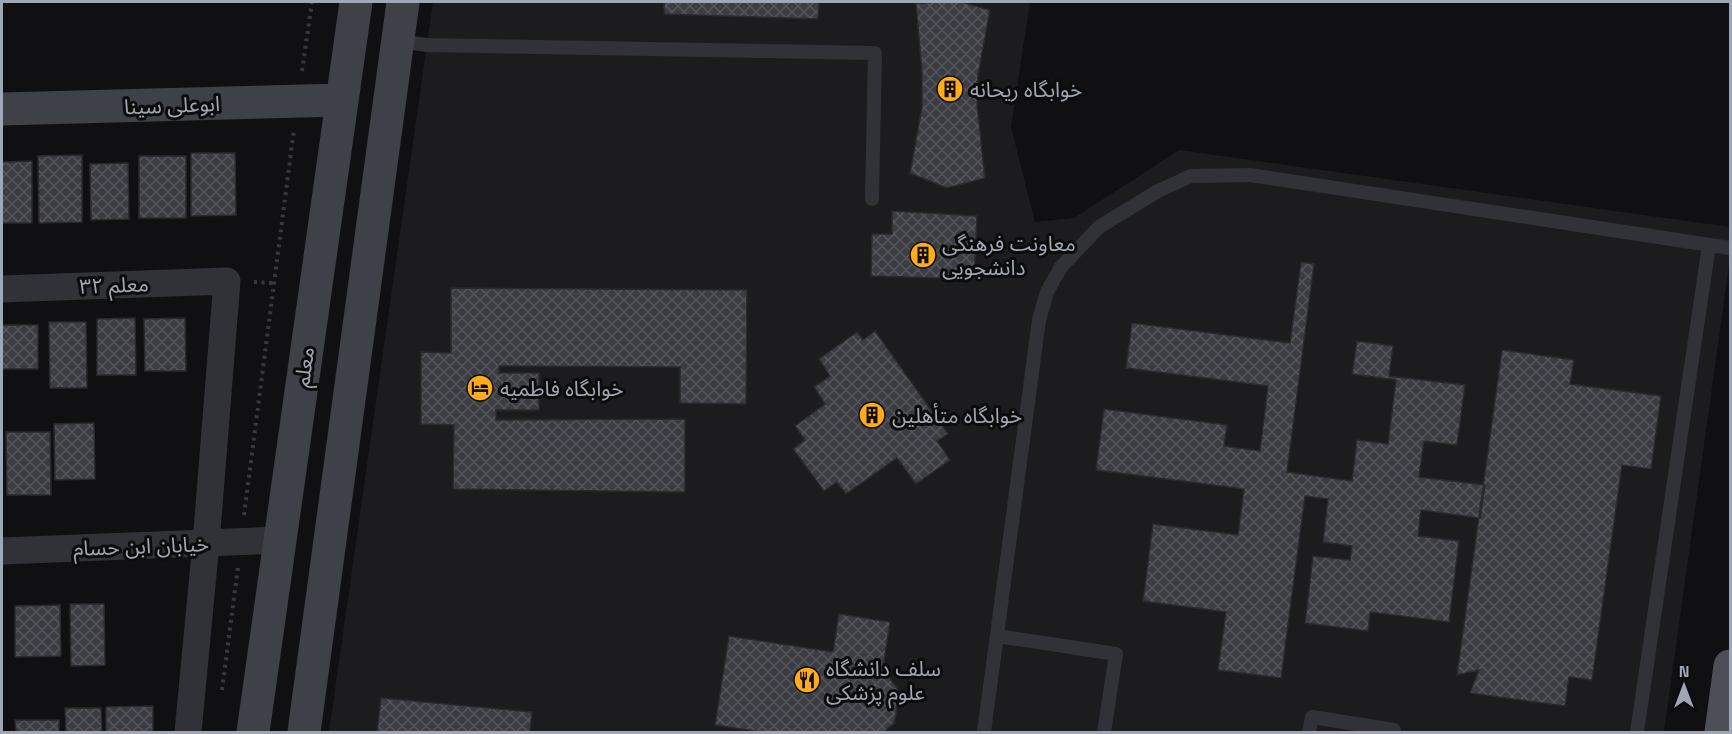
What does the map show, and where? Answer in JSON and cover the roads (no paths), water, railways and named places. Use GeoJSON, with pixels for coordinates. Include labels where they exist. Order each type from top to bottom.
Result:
{"type":"FeatureCollection","features":[{"type":"Feature","properties":{"kind":"main road","name":"معلم"},"geometry":{"type":"LineString","coordinates":[[253,732],[356,2]]}},
{"type":"Feature","properties":{"kind":"main road"},"geometry":{"type":"LineString","coordinates":[[304,732],[403,2]]}},
{"type":"Feature","properties":{"kind":"main road","name":"ابوعلی سینا"},"geometry":{"type":"LineString","coordinates":[[2,110],[342,100]]}},
{"type":"Feature","properties":{"kind":"main road"},"geometry":{"type":"LineString","coordinates":[[1721,732],[1731,666]]}},
{"type":"Feature","properties":{"kind":"street","name":"معلم ۳۲"},"geometry":{"type":"LineString","coordinates":[[2,289],[227,281],[206,543]]}},
{"type":"Feature","properties":{"kind":"street","name":"خیابان ابن حسام"},"geometry":{"type":"LineString","coordinates":[[2,551],[280,540]]}},
{"type":"Feature","properties":{"kind":"street"},"geometry":{"type":"LineString","coordinates":[[188,732],[206,543]]}},
{"type":"Feature","properties":{"kind":"lane"},"geometry":{"type":"LineString","coordinates":[[397,41],[439,45],[875,52],[872,199]]}},
{"type":"Feature","properties":{"kind":"lane"},"geometry":{"type":"LineString","coordinates":[[984,732],[1039,321],[1047,292],[1061,267],[1099,227],[1158,191],[1191,176],[1250,175],[1731,249]]}},
{"type":"Feature","properties":{"kind":"lane"},"geometry":{"type":"LineString","coordinates":[[1637,732],[1709,245]]}},
{"type":"Feature","properties":{"kind":"lane"},"geometry":{"type":"LineString","coordinates":[[998,636],[1116,654],[1104,732]]}},
{"type":"Feature","properties":{"kind":"lane"},"geometry":{"type":"LineString","coordinates":[[1310,732],[1312,717],[1399,732]]}},
{"type":"Feature","properties":{"kind":"place","name":"خوابگاه ریحانه"},"geometry":{"type":"Point","coordinates":[950,89]}},
{"type":"Feature","properties":{"kind":"place","name":"معاونت فرهنگی دانشجویی"},"geometry":{"type":"Point","coordinates":[923,255]}},
{"type":"Feature","properties":{"kind":"place","name":"خوابگاه فاطمیه"},"geometry":{"type":"Point","coordinates":[480,388]}},
{"type":"Feature","properties":{"kind":"place","name":"خوابگاه متأهلین"},"geometry":{"type":"Point","coordinates":[872,415]}},
{"type":"Feature","properties":{"kind":"place","name":"سلف دانشگاه علوم پزشکی"},"geometry":{"type":"Point","coordinates":[807,680]}}]}
